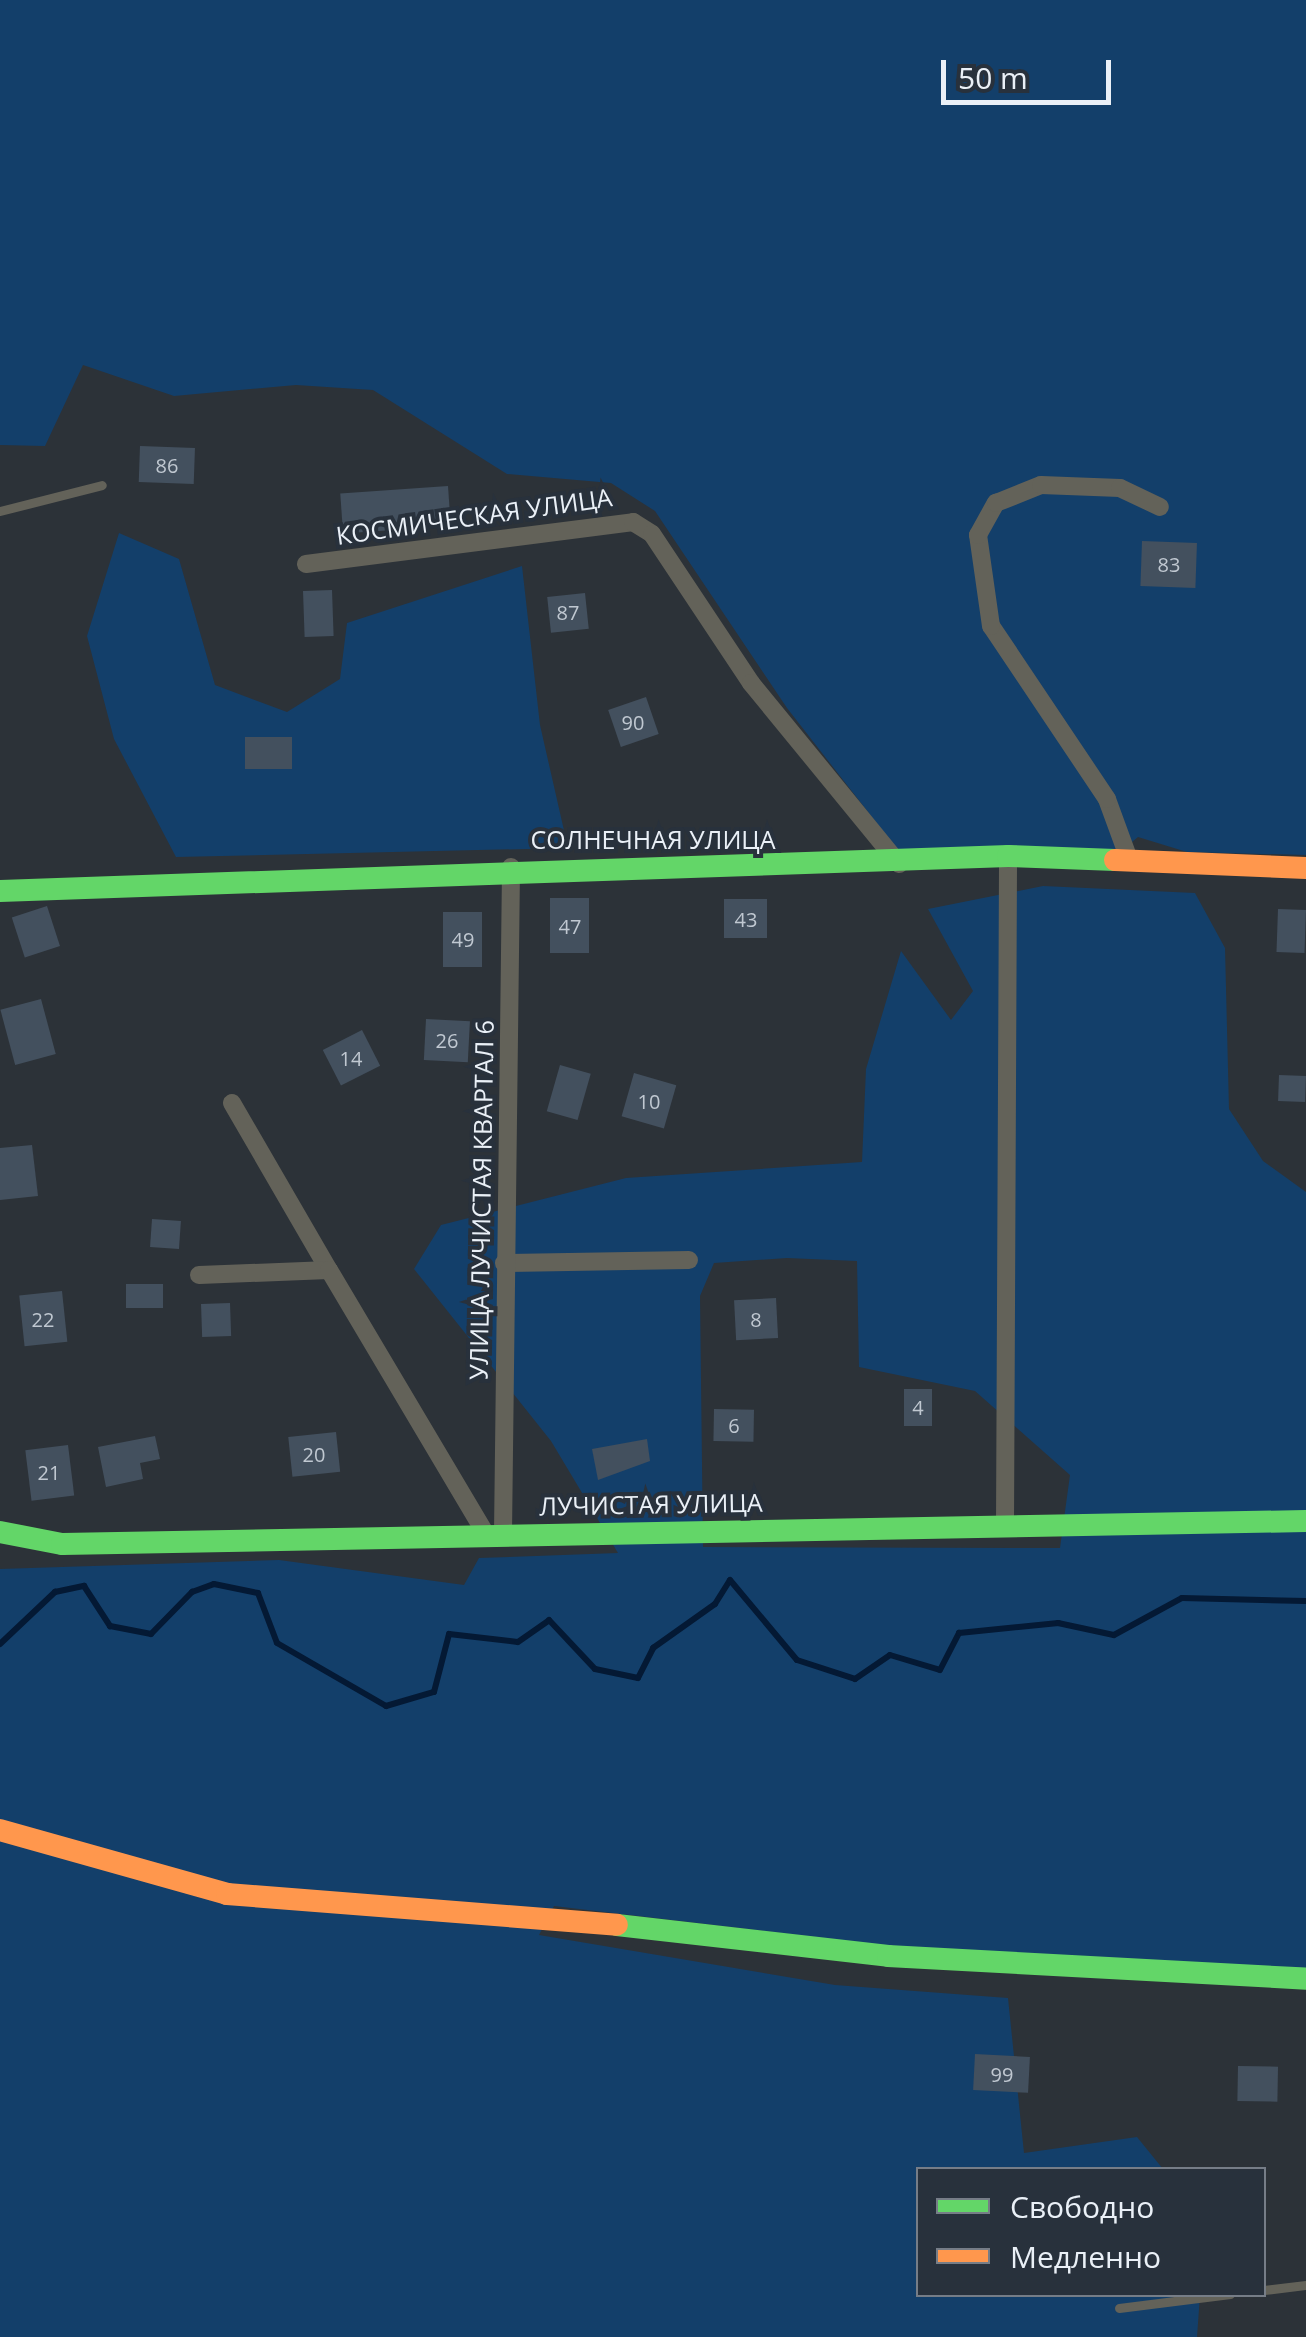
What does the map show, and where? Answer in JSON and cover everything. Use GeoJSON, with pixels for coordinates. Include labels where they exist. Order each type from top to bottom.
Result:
{"type":"FeatureCollection","features":[{"type":"Feature","properties":{"kind":"street"},"geometry":{"type":"LineString","coordinates":[[1130,862],[1106,798],[991,626],[978,536],[996,503],[1041,485],[1120,488],[1160,507]]}},
{"type":"Feature","properties":{"kind":"street","name":"КОСМИЧЕСКАЯ УЛИЦА"},"geometry":{"type":"LineString","coordinates":[[306,564],[633,522],[652,534],[751,683],[899,864]]}},
{"type":"Feature","properties":{"kind":"street"},"geometry":{"type":"LineString","coordinates":[[1005,1526],[1008,856]]}},
{"type":"Feature","properties":{"kind":"street","name":"СОЛНЕЧНАЯ УЛИЦА"},"geometry":{"type":"LineString","coordinates":[[0,891],[511,868],[899,864],[1008,856],[1306,868]]}},
{"type":"Feature","properties":{"kind":"street","name":"УЛИЦА ЛУЧИСТАЯ КВАРТАЛ 6"},"geometry":{"type":"LineString","coordinates":[[495,1535],[511,868]]}},
{"type":"Feature","properties":{"kind":"street"},"geometry":{"type":"LineString","coordinates":[[232,1103],[328,1270],[495,1535]]}},
{"type":"Feature","properties":{"kind":"street"},"geometry":{"type":"LineString","coordinates":[[504,1263],[689,1260]]}},
{"type":"Feature","properties":{"kind":"street"},"geometry":{"type":"LineString","coordinates":[[199,1275],[328,1270]]}},
{"type":"Feature","properties":{"kind":"street","name":"ЛУЧИСТАЯ УЛИЦА"},"geometry":{"type":"LineString","coordinates":[[0,1532],[62,1544],[1306,1521]]}},
{"type":"Feature","properties":{"kind":"street"},"geometry":{"type":"LineString","coordinates":[[0,1830],[227,1894],[459,1907],[888,1956],[1306,1979]]}},
{"type":"Feature","properties":{"kind":"lane"},"geometry":{"type":"LineString","coordinates":[[0,511],[102,485]]}},
{"type":"Feature","properties":{"kind":"lane"},"geometry":{"type":"LineString","coordinates":[[1266,2290],[1306,2285]]}},
{"type":"Feature","properties":{"kind":"lane"},"geometry":{"type":"LineString","coordinates":[[1120,2308],[1206,2297]]}},
{"type":"Feature","properties":{"kind":"shaded area"},"geometry":{"type":"Polygon","coordinates":[[[0,0],[1306,0],[1306,855],[1187,852],[1138,837],[1118,854],[900,853],[787,708],[655,511],[611,483],[507,474],[373,390],[296,385],[174,396],[83,365],[45,446],[0,445],[0,0]]]}},
{"type":"Feature","properties":{"kind":"shaded area"},"geometry":{"type":"Polygon","coordinates":[[[119,533],[179,559],[215,685],[287,712],[340,679],[347,623],[522,566],[540,725],[568,848],[176,857],[114,739],[87,636],[119,533]]]}},
{"type":"Feature","properties":{"kind":"shaded area"},"geometry":{"type":"Polygon","coordinates":[[[1043,886],[1195,893],[1225,948],[1229,1109],[1263,1161],[1306,1192],[1306,1970],[890,1946],[554,1906],[539,1935],[835,1985],[1008,1998],[1024,2153],[1137,2137],[1161,2167],[916,2167],[916,2297],[1200,2297],[1197,2337],[0,2337],[0,1569],[279,1560],[464,1585],[479,1558],[618,1553],[551,1441],[414,1269],[441,1225],[626,1178],[862,1162],[866,1069],[901,951],[951,1020],[973,991],[928,909],[1043,886]],[[787,1258],[714,1263],[700,1296],[703,1547],[1060,1548],[1070,1475],[975,1391],[859,1367],[857,1261],[787,1258]]]}},
{"type":"Feature","properties":{"kind":"building"},"geometry":{"type":"Polygon","coordinates":[[[140,446],[195,448],[194,484],[139,482],[140,446]]]}},
{"type":"Feature","properties":{"kind":"building"},"geometry":{"type":"Polygon","coordinates":[[[448,486],[451,526],[343,533],[340,494],[448,486]]]}},
{"type":"Feature","properties":{"kind":"building"},"geometry":{"type":"Polygon","coordinates":[[[1142,541],[1197,543],[1195,588],[1140,586],[1142,541]]]}},
{"type":"Feature","properties":{"kind":"building"},"geometry":{"type":"Polygon","coordinates":[[[332,590],[334,636],[305,637],[303,591],[332,590]]]}},
{"type":"Feature","properties":{"kind":"building"},"geometry":{"type":"Polygon","coordinates":[[[585,593],[589,629],[551,633],[547,597],[585,593]]]}},
{"type":"Feature","properties":{"kind":"building"},"geometry":{"type":"Polygon","coordinates":[[[646,697],[659,734],[621,747],[608,710],[646,697]]]}},
{"type":"Feature","properties":{"kind":"building"},"geometry":{"type":"Polygon","coordinates":[[[245,737],[292,737],[292,769],[245,769],[245,737]]]}},
{"type":"Feature","properties":{"kind":"building"},"geometry":{"type":"Polygon","coordinates":[[[550,898],[589,898],[589,953],[550,953],[550,898]]]}},
{"type":"Feature","properties":{"kind":"building"},"geometry":{"type":"Polygon","coordinates":[[[724,899],[767,899],[767,938],[724,938],[724,899]]]}},
{"type":"Feature","properties":{"kind":"building"},"geometry":{"type":"Polygon","coordinates":[[[47,906],[60,946],[25,957],[12,917],[47,906]]]}},
{"type":"Feature","properties":{"kind":"building"},"geometry":{"type":"Polygon","coordinates":[[[1278,909],[1306,910],[1304,953],[1276,952],[1278,909]]]}},
{"type":"Feature","properties":{"kind":"building"},"geometry":{"type":"Polygon","coordinates":[[[443,912],[482,912],[482,967],[443,967],[443,912]]]}},
{"type":"Feature","properties":{"kind":"building"},"geometry":{"type":"Polygon","coordinates":[[[41,999],[56,1054],[15,1065],[0,1010],[41,999]]]}},
{"type":"Feature","properties":{"kind":"building"},"geometry":{"type":"Polygon","coordinates":[[[426,1019],[470,1021],[468,1062],[424,1060],[426,1019]]]}},
{"type":"Feature","properties":{"kind":"building"},"geometry":{"type":"Polygon","coordinates":[[[362,1030],[380,1066],[341,1086],[323,1050],[362,1030]]]}},
{"type":"Feature","properties":{"kind":"building"},"geometry":{"type":"Polygon","coordinates":[[[560,1065],[591,1074],[578,1120],[547,1111],[560,1065]]]}},
{"type":"Feature","properties":{"kind":"building"},"geometry":{"type":"Polygon","coordinates":[[[634,1073],[676,1085],[664,1128],[622,1116],[634,1073]]]}},
{"type":"Feature","properties":{"kind":"building"},"geometry":{"type":"Polygon","coordinates":[[[1279,1075],[1306,1076],[1305,1102],[1278,1101],[1279,1075]]]}},
{"type":"Feature","properties":{"kind":"building"},"geometry":{"type":"Polygon","coordinates":[[[32,1145],[38,1196],[0,1200],[0,1148],[32,1145]]]}},
{"type":"Feature","properties":{"kind":"building"},"geometry":{"type":"Polygon","coordinates":[[[152,1219],[181,1221],[179,1249],[150,1247],[152,1219]]]}},
{"type":"Feature","properties":{"kind":"building"},"geometry":{"type":"Polygon","coordinates":[[[126,1284],[163,1284],[163,1308],[126,1308],[126,1284]]]}},
{"type":"Feature","properties":{"kind":"building"},"geometry":{"type":"Polygon","coordinates":[[[62,1291],[67,1342],[25,1346],[19,1295],[62,1291]]]}},
{"type":"Feature","properties":{"kind":"building"},"geometry":{"type":"Polygon","coordinates":[[[776,1298],[778,1338],[736,1340],[734,1300],[776,1298]]]}},
{"type":"Feature","properties":{"kind":"building"},"geometry":{"type":"Polygon","coordinates":[[[230,1303],[231,1336],[202,1337],[201,1304],[230,1303]]]}},
{"type":"Feature","properties":{"kind":"building"},"geometry":{"type":"Polygon","coordinates":[[[904,1389],[932,1389],[932,1426],[904,1426],[904,1389]]]}},
{"type":"Feature","properties":{"kind":"building"},"geometry":{"type":"Polygon","coordinates":[[[714,1409],[754,1410],[753,1442],[713,1441],[714,1409]]]}},
{"type":"Feature","properties":{"kind":"building"},"geometry":{"type":"Polygon","coordinates":[[[336,1432],[340,1472],[292,1477],[288,1437],[336,1432]]]}},
{"type":"Feature","properties":{"kind":"building"},"geometry":{"type":"Polygon","coordinates":[[[155,1436],[160,1459],[140,1463],[143,1479],[106,1487],[98,1447],[155,1436]]]}},
{"type":"Feature","properties":{"kind":"building"},"geometry":{"type":"Polygon","coordinates":[[[647,1439],[650,1461],[598,1480],[592,1449],[647,1439]]]}},
{"type":"Feature","properties":{"kind":"building"},"geometry":{"type":"Polygon","coordinates":[[[68,1445],[74,1496],[32,1501],[25,1450],[68,1445]]]}},
{"type":"Feature","properties":{"kind":"building"},"geometry":{"type":"Polygon","coordinates":[[[975,2054],[1030,2057],[1028,2093],[973,2090],[975,2054]]]}},
{"type":"Feature","properties":{"kind":"building"},"geometry":{"type":"Polygon","coordinates":[[[1238,2066],[1278,2067],[1277,2102],[1237,2101],[1238,2066]]]}},
{"type":"Feature","properties":{"kind":"waterway"},"geometry":{"type":"LineString","coordinates":[[0,1644],[55,1592],[84,1586],[110,1626],[151,1634],[192,1592],[214,1584],[258,1593],[277,1643],[386,1706],[434,1692],[449,1634],[518,1642],[549,1620],[595,1669],[638,1678],[653,1648],[715,1604],[730,1580],[797,1660],[855,1679],[890,1655],[940,1670],[959,1633],[1058,1623],[1114,1635],[1182,1598],[1306,1601]]}},
{"type":"Feature","properties":{"kind":"traffic: fast"},"geometry":{"type":"LineString","coordinates":[[0,891],[1008,856],[1115,860]]}},
{"type":"Feature","properties":{"kind":"traffic: fast"},"geometry":{"type":"LineString","coordinates":[[0,1532],[62,1544],[1306,1521]]}},
{"type":"Feature","properties":{"kind":"traffic: fast"},"geometry":{"type":"LineString","coordinates":[[617,1925],[888,1956],[1306,1979]]}},
{"type":"Feature","properties":{"kind":"traffic: slow"},"geometry":{"type":"LineString","coordinates":[[1115,860],[1306,868]]}},
{"type":"Feature","properties":{"kind":"traffic: slow"},"geometry":{"type":"LineString","coordinates":[[0,1830],[227,1894],[617,1925]]}}]}
